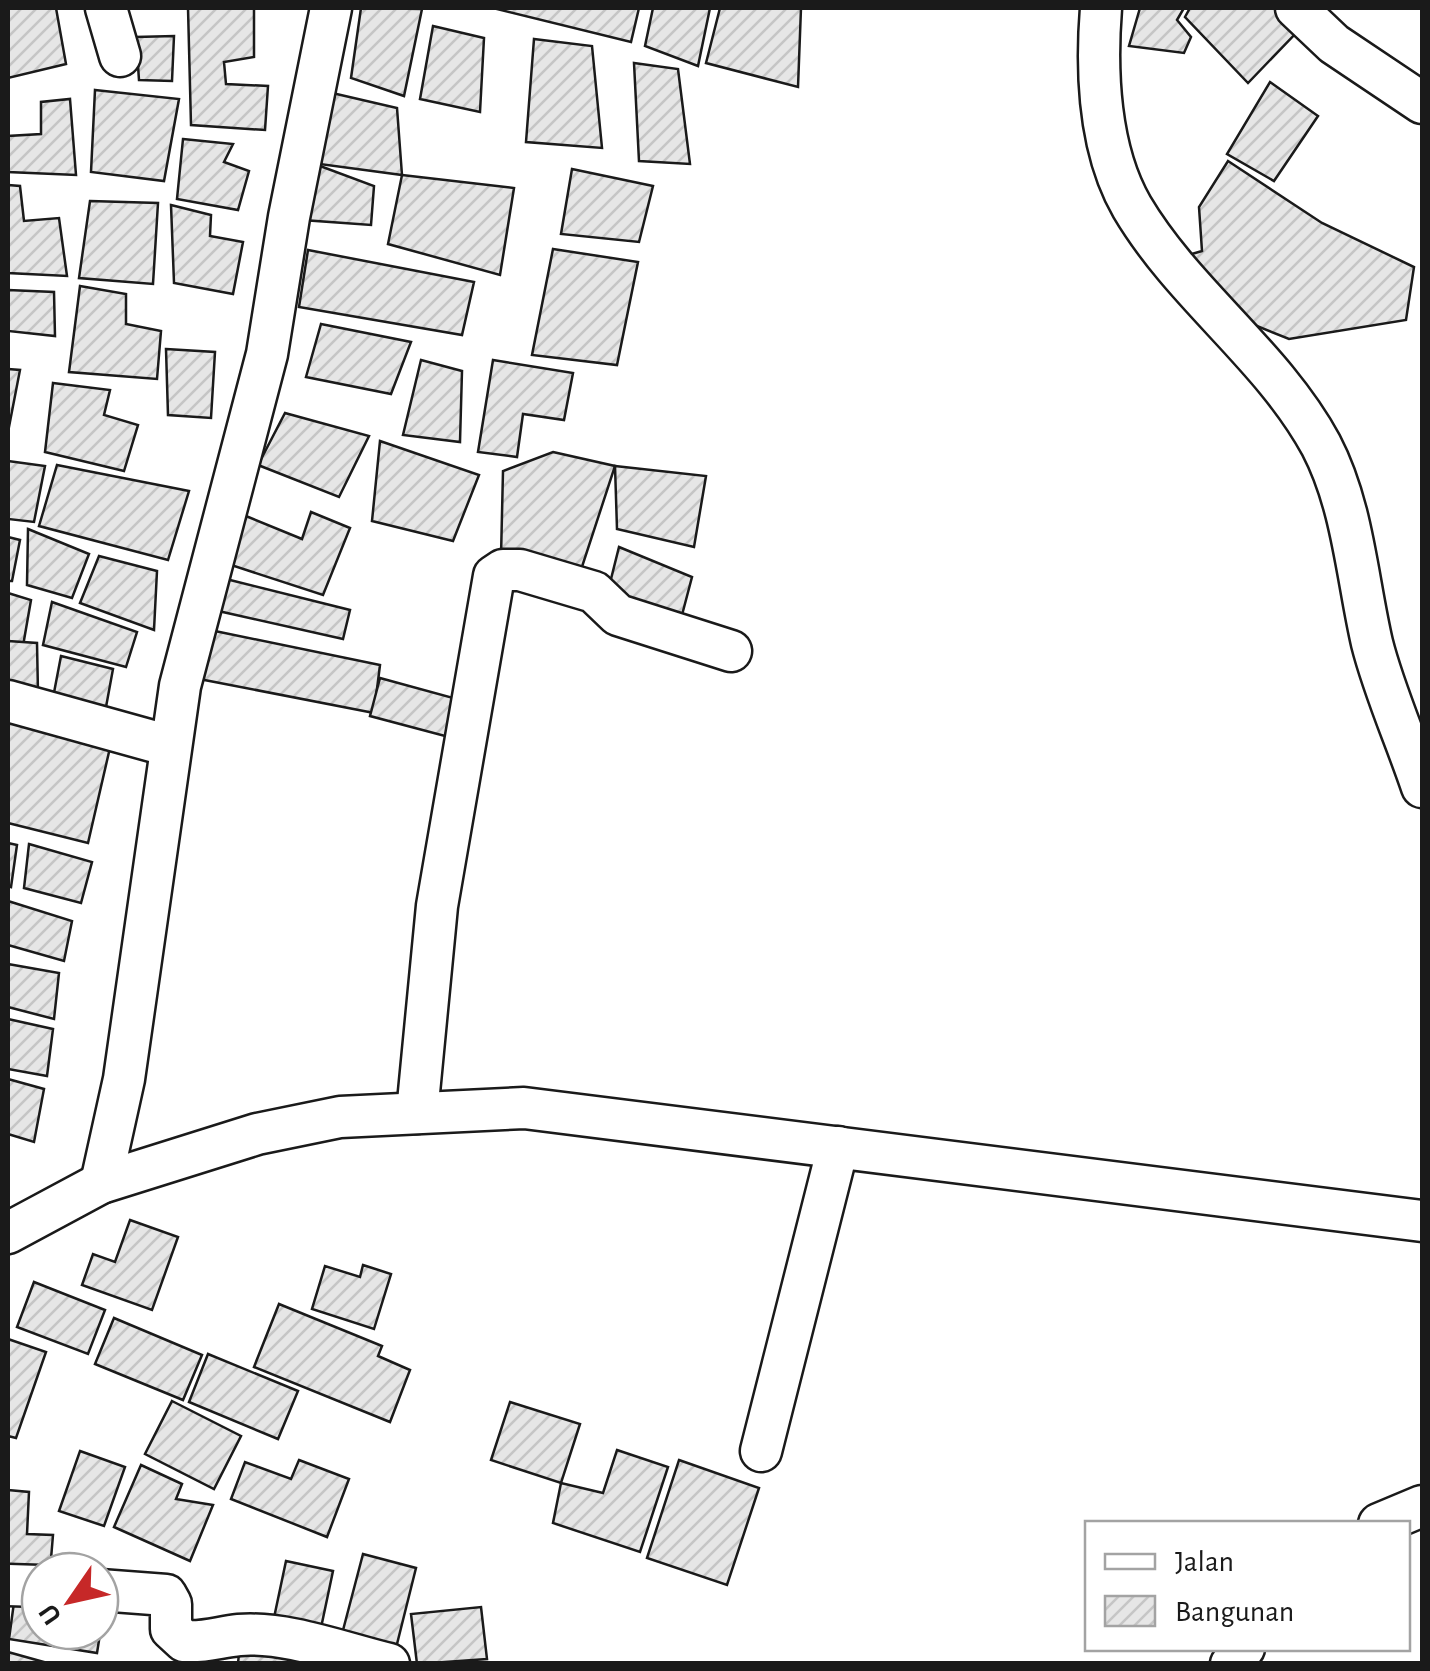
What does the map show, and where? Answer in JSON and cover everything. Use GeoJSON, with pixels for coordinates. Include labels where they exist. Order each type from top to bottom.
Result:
{"type":"FeatureCollection","features":[{"type":"Feature","properties":{"kind":"street"},"geometry":{"type":"LineString","coordinates":[[106,8],[120,56]]}},
{"type":"Feature","properties":{"kind":"street"},"geometry":{"type":"LineString","coordinates":[[101,1183],[124,1080],[170,746],[205,581],[268,354],[289,217],[331,8]]}},
{"type":"Feature","properties":{"kind":"street"},"geometry":{"type":"LineString","coordinates":[[1101,8],[1097,60],[1112,160],[1132,207],[1181,272],[1257,354],[1322,446],[1352,536],[1373,645],[1422,786]]}},
{"type":"Feature","properties":{"kind":"street"},"geometry":{"type":"LineString","coordinates":[[1296,8],[1334,44],[1422,103]]}},
{"type":"Feature","properties":{"kind":"street"},"geometry":{"type":"LineString","coordinates":[[417,1113],[437,906],[494,576],[504,570],[520,570],[594,592],[618,615],[730,651]]}},
{"type":"Feature","properties":{"kind":"street"},"geometry":{"type":"LineString","coordinates":[[8,701],[170,746]]}},
{"type":"Feature","properties":{"kind":"street"},"geometry":{"type":"LineString","coordinates":[[8,1232],[101,1183],[256,1134],[340,1117],[524,1108],[1422,1221]]}},
{"type":"Feature","properties":{"kind":"street"},"geometry":{"type":"LineString","coordinates":[[761,1451],[838,1146]]}},
{"type":"Feature","properties":{"kind":"street"},"geometry":{"type":"LineString","coordinates":[[1386,1521],[1422,1506]]}},
{"type":"Feature","properties":{"kind":"street"},"geometry":{"type":"LineString","coordinates":[[120,1592],[166,1596],[171,1604],[171,1629],[184,1641],[212,1642],[241,1635],[278,1639],[389,1664]]}},
{"type":"Feature","properties":{"kind":"building"},"geometry":{"type":"Polygon","coordinates":[[[8,8],[56,8],[66,64],[8,78],[8,8]]]}},
{"type":"Feature","properties":{"kind":"building"},"geometry":{"type":"Polygon","coordinates":[[[188,8],[254,8],[254,57],[224,62],[226,84],[268,86],[265,130],[191,125],[188,8]]]}},
{"type":"Feature","properties":{"kind":"building"},"geometry":{"type":"Polygon","coordinates":[[[361,8],[422,9],[404,96],[351,78],[361,8]]]}},
{"type":"Feature","properties":{"kind":"building"},"geometry":{"type":"Polygon","coordinates":[[[493,8],[639,8],[631,42],[493,8]]]}},
{"type":"Feature","properties":{"kind":"building"},"geometry":{"type":"Polygon","coordinates":[[[653,8],[710,8],[698,66],[645,46],[653,8]]]}},
{"type":"Feature","properties":{"kind":"building"},"geometry":{"type":"Polygon","coordinates":[[[720,8],[801,8],[798,87],[706,63],[720,8]]]}},
{"type":"Feature","properties":{"kind":"building"},"geometry":{"type":"Polygon","coordinates":[[[1140,8],[1184,8],[1177,20],[1191,37],[1184,53],[1129,46],[1140,8]]]}},
{"type":"Feature","properties":{"kind":"building"},"geometry":{"type":"Polygon","coordinates":[[[1190,8],[1282,8],[1299,30],[1248,83],[1185,17],[1190,8]]]}},
{"type":"Feature","properties":{"kind":"building"},"geometry":{"type":"Polygon","coordinates":[[[433,26],[484,38],[480,112],[420,99],[433,26]]]}},
{"type":"Feature","properties":{"kind":"building"},"geometry":{"type":"Polygon","coordinates":[[[174,36],[172,81],[139,80],[136,37],[174,36]]]}},
{"type":"Feature","properties":{"kind":"building"},"geometry":{"type":"Polygon","coordinates":[[[534,39],[592,46],[602,148],[526,142],[534,39]]]}},
{"type":"Feature","properties":{"kind":"building"},"geometry":{"type":"Polygon","coordinates":[[[634,63],[678,69],[690,164],[639,161],[634,63]]]}},
{"type":"Feature","properties":{"kind":"building"},"geometry":{"type":"Polygon","coordinates":[[[1270,82],[1318,116],[1274,181],[1227,154],[1270,82]]]}},
{"type":"Feature","properties":{"kind":"building"},"geometry":{"type":"Polygon","coordinates":[[[315,89],[397,108],[402,175],[312,163],[315,89]]]}},
{"type":"Feature","properties":{"kind":"building"},"geometry":{"type":"Polygon","coordinates":[[[95,90],[179,99],[164,181],[91,172],[95,90]]]}},
{"type":"Feature","properties":{"kind":"building"},"geometry":{"type":"Polygon","coordinates":[[[70,99],[76,175],[8,172],[8,136],[41,134],[41,102],[70,99]]]}},
{"type":"Feature","properties":{"kind":"building"},"geometry":{"type":"Polygon","coordinates":[[[183,139],[233,144],[224,162],[249,171],[238,210],[177,199],[183,139]]]}},
{"type":"Feature","properties":{"kind":"building"},"geometry":{"type":"Polygon","coordinates":[[[1228,161],[1322,223],[1414,267],[1406,320],[1289,339],[1247,322],[1178,258],[1202,251],[1199,207],[1228,161]]]}},
{"type":"Feature","properties":{"kind":"building"},"geometry":{"type":"Polygon","coordinates":[[[312,163],[374,186],[371,225],[303,220],[312,163]]]}},
{"type":"Feature","properties":{"kind":"building"},"geometry":{"type":"Polygon","coordinates":[[[572,169],[653,186],[639,242],[561,234],[572,169]]]}},
{"type":"Feature","properties":{"kind":"building"},"geometry":{"type":"Polygon","coordinates":[[[402,175],[514,188],[500,275],[388,244],[402,175]]]}},
{"type":"Feature","properties":{"kind":"building"},"geometry":{"type":"Polygon","coordinates":[[[8,185],[20,186],[24,221],[59,218],[67,276],[8,273],[8,185]]]}},
{"type":"Feature","properties":{"kind":"building"},"geometry":{"type":"Polygon","coordinates":[[[90,201],[158,203],[153,284],[79,278],[90,201]]]}},
{"type":"Feature","properties":{"kind":"building"},"geometry":{"type":"Polygon","coordinates":[[[171,205],[211,215],[210,236],[243,242],[233,294],[174,283],[171,205]]]}},
{"type":"Feature","properties":{"kind":"building"},"geometry":{"type":"Polygon","coordinates":[[[553,249],[638,262],[617,365],[532,355],[553,249]]]}},
{"type":"Feature","properties":{"kind":"building"},"geometry":{"type":"Polygon","coordinates":[[[308,250],[474,282],[462,335],[299,307],[308,250]]]}},
{"type":"Feature","properties":{"kind":"building"},"geometry":{"type":"Polygon","coordinates":[[[80,286],[126,294],[126,324],[161,331],[157,379],[69,372],[80,286]]]}},
{"type":"Feature","properties":{"kind":"building"},"geometry":{"type":"Polygon","coordinates":[[[8,290],[54,292],[55,336],[8,331],[8,290]]]}},
{"type":"Feature","properties":{"kind":"building"},"geometry":{"type":"Polygon","coordinates":[[[321,324],[411,342],[391,394],[306,377],[321,324]]]}},
{"type":"Feature","properties":{"kind":"building"},"geometry":{"type":"Polygon","coordinates":[[[166,349],[215,352],[211,418],[168,415],[166,349]]]}},
{"type":"Feature","properties":{"kind":"building"},"geometry":{"type":"Polygon","coordinates":[[[421,360],[462,371],[460,442],[403,435],[421,360]]]}},
{"type":"Feature","properties":{"kind":"building"},"geometry":{"type":"Polygon","coordinates":[[[493,360],[573,373],[564,420],[523,414],[517,457],[478,452],[493,360]]]}},
{"type":"Feature","properties":{"kind":"building"},"geometry":{"type":"Polygon","coordinates":[[[8,369],[20,370],[8,432],[8,369]]]}},
{"type":"Feature","properties":{"kind":"building"},"geometry":{"type":"Polygon","coordinates":[[[53,383],[110,390],[104,415],[138,425],[124,471],[45,452],[53,383]]]}},
{"type":"Feature","properties":{"kind":"building"},"geometry":{"type":"Polygon","coordinates":[[[285,413],[369,436],[339,497],[258,465],[285,413]]]}},
{"type":"Feature","properties":{"kind":"building"},"geometry":{"type":"Polygon","coordinates":[[[380,441],[479,475],[453,541],[372,521],[380,441]]]}},
{"type":"Feature","properties":{"kind":"building"},"geometry":{"type":"Polygon","coordinates":[[[553,452],[615,466],[579,576],[501,557],[503,471],[553,452]]]}},
{"type":"Feature","properties":{"kind":"building"},"geometry":{"type":"Polygon","coordinates":[[[8,461],[45,466],[34,522],[8,519],[8,461]]]}},
{"type":"Feature","properties":{"kind":"building"},"geometry":{"type":"Polygon","coordinates":[[[57,465],[189,491],[168,560],[39,526],[57,465]]]}},
{"type":"Feature","properties":{"kind":"building"},"geometry":{"type":"Polygon","coordinates":[[[615,466],[706,476],[694,547],[617,529],[615,466]]]}},
{"type":"Feature","properties":{"kind":"building"},"geometry":{"type":"Polygon","coordinates":[[[311,512],[350,528],[323,595],[231,565],[246,516],[302,539],[311,512]]]}},
{"type":"Feature","properties":{"kind":"building"},"geometry":{"type":"Polygon","coordinates":[[[28,529],[89,554],[72,598],[27,585],[28,529]]]}},
{"type":"Feature","properties":{"kind":"building"},"geometry":{"type":"Polygon","coordinates":[[[8,537],[20,540],[12,581],[8,581],[8,537]]]}},
{"type":"Feature","properties":{"kind":"building"},"geometry":{"type":"Polygon","coordinates":[[[619,547],[692,577],[682,615],[607,595],[619,547]]]}},
{"type":"Feature","properties":{"kind":"building"},"geometry":{"type":"Polygon","coordinates":[[[99,556],[157,571],[154,630],[80,603],[99,556]]]}},
{"type":"Feature","properties":{"kind":"building"},"geometry":{"type":"Polygon","coordinates":[[[226,579],[350,610],[343,639],[214,610],[226,579]]]}},
{"type":"Feature","properties":{"kind":"building"},"geometry":{"type":"Polygon","coordinates":[[[8,593],[31,600],[23,646],[8,642],[8,593]]]}},
{"type":"Feature","properties":{"kind":"building"},"geometry":{"type":"Polygon","coordinates":[[[52,602],[137,632],[126,667],[43,645],[52,602]]]}},
{"type":"Feature","properties":{"kind":"building"},"geometry":{"type":"Polygon","coordinates":[[[210,630],[380,665],[374,713],[184,676],[210,630]]]}},
{"type":"Feature","properties":{"kind":"building"},"geometry":{"type":"Polygon","coordinates":[[[8,641],[37,643],[38,693],[8,689],[8,641]]]}},
{"type":"Feature","properties":{"kind":"building"},"geometry":{"type":"Polygon","coordinates":[[[61,656],[113,669],[104,718],[52,703],[61,656]]]}},
{"type":"Feature","properties":{"kind":"building"},"geometry":{"type":"Polygon","coordinates":[[[380,678],[457,699],[445,736],[370,716],[380,678]]]}},
{"type":"Feature","properties":{"kind":"building"},"geometry":{"type":"Polygon","coordinates":[[[8,717],[112,739],[88,843],[8,823],[8,717]]]}},
{"type":"Feature","properties":{"kind":"building"},"geometry":{"type":"Polygon","coordinates":[[[8,843],[17,845],[11,887],[8,886],[8,843]]]}},
{"type":"Feature","properties":{"kind":"building"},"geometry":{"type":"Polygon","coordinates":[[[29,844],[92,862],[81,903],[24,888],[29,844]]]}},
{"type":"Feature","properties":{"kind":"building"},"geometry":{"type":"Polygon","coordinates":[[[8,901],[72,921],[64,961],[8,945],[8,901]]]}},
{"type":"Feature","properties":{"kind":"building"},"geometry":{"type":"Polygon","coordinates":[[[8,964],[59,973],[54,1019],[8,1007],[8,964]]]}},
{"type":"Feature","properties":{"kind":"building"},"geometry":{"type":"Polygon","coordinates":[[[8,1019],[53,1029],[47,1076],[8,1069],[8,1019]]]}},
{"type":"Feature","properties":{"kind":"building"},"geometry":{"type":"Polygon","coordinates":[[[8,1079],[44,1089],[34,1142],[8,1134],[8,1079]]]}},
{"type":"Feature","properties":{"kind":"building"},"geometry":{"type":"Polygon","coordinates":[[[130,1220],[178,1237],[152,1310],[82,1285],[93,1254],[115,1262],[130,1220]]]}},
{"type":"Feature","properties":{"kind":"building"},"geometry":{"type":"Polygon","coordinates":[[[363,1265],[391,1274],[374,1329],[312,1309],[325,1266],[360,1277],[363,1265]]]}},
{"type":"Feature","properties":{"kind":"building"},"geometry":{"type":"Polygon","coordinates":[[[34,1282],[105,1310],[88,1354],[17,1327],[34,1282]]]}},
{"type":"Feature","properties":{"kind":"building"},"geometry":{"type":"Polygon","coordinates":[[[279,1304],[382,1346],[378,1356],[410,1370],[390,1422],[254,1367],[279,1304]]]}},
{"type":"Feature","properties":{"kind":"building"},"geometry":{"type":"Polygon","coordinates":[[[114,1318],[202,1355],[183,1400],[95,1364],[114,1318]]]}},
{"type":"Feature","properties":{"kind":"building"},"geometry":{"type":"Polygon","coordinates":[[[8,1339],[46,1352],[16,1438],[8,1436],[8,1339]]]}},
{"type":"Feature","properties":{"kind":"building"},"geometry":{"type":"Polygon","coordinates":[[[208,1354],[298,1391],[278,1439],[189,1402],[208,1354]]]}},
{"type":"Feature","properties":{"kind":"building"},"geometry":{"type":"Polygon","coordinates":[[[172,1401],[241,1436],[214,1489],[145,1454],[172,1401]]]}},
{"type":"Feature","properties":{"kind":"building"},"geometry":{"type":"Polygon","coordinates":[[[510,1402],[580,1424],[561,1483],[491,1460],[510,1402]]]}},
{"type":"Feature","properties":{"kind":"building"},"geometry":{"type":"Polygon","coordinates":[[[617,1450],[668,1467],[640,1552],[553,1523],[561,1483],[603,1493],[617,1450]]]}},
{"type":"Feature","properties":{"kind":"building"},"geometry":{"type":"Polygon","coordinates":[[[80,1451],[125,1467],[104,1526],[59,1511],[80,1451]]]}},
{"type":"Feature","properties":{"kind":"building"},"geometry":{"type":"Polygon","coordinates":[[[299,1460],[349,1479],[327,1537],[231,1499],[245,1462],[291,1479],[299,1460]]]}},
{"type":"Feature","properties":{"kind":"building"},"geometry":{"type":"Polygon","coordinates":[[[679,1460],[759,1488],[727,1585],[647,1558],[679,1460]]]}},
{"type":"Feature","properties":{"kind":"building"},"geometry":{"type":"Polygon","coordinates":[[[141,1465],[182,1484],[176,1499],[213,1505],[190,1561],[114,1527],[141,1465]]]}},
{"type":"Feature","properties":{"kind":"building"},"geometry":{"type":"Polygon","coordinates":[[[8,1490],[29,1492],[27,1534],[53,1535],[52,1551],[20,1551],[20,1575],[8,1576],[8,1490]]]}},
{"type":"Feature","properties":{"kind":"building"},"geometry":{"type":"Polygon","coordinates":[[[363,1554],[416,1568],[396,1648],[342,1634],[363,1554]]]}},
{"type":"Feature","properties":{"kind":"building"},"geometry":{"type":"Polygon","coordinates":[[[286,1561],[333,1571],[318,1642],[271,1632],[286,1561]]]}},
{"type":"Feature","properties":{"kind":"building"},"geometry":{"type":"Polygon","coordinates":[[[15,1595],[20,1596],[20,1641],[9,1639],[15,1595]]]}},
{"type":"Feature","properties":{"kind":"building"},"geometry":{"type":"Polygon","coordinates":[[[481,1607],[487,1659],[417,1664],[411,1614],[481,1607]]]}},
{"type":"Feature","properties":{"kind":"building"},"geometry":{"type":"Polygon","coordinates":[[[240,1641],[290,1647],[288,1664],[238,1664],[240,1641]]]}},
{"type":"Feature","properties":{"kind":"building"},"geometry":{"type":"Polygon","coordinates":[[[8,1652],[51,1664],[8,1664],[8,1652]]]}}]}
